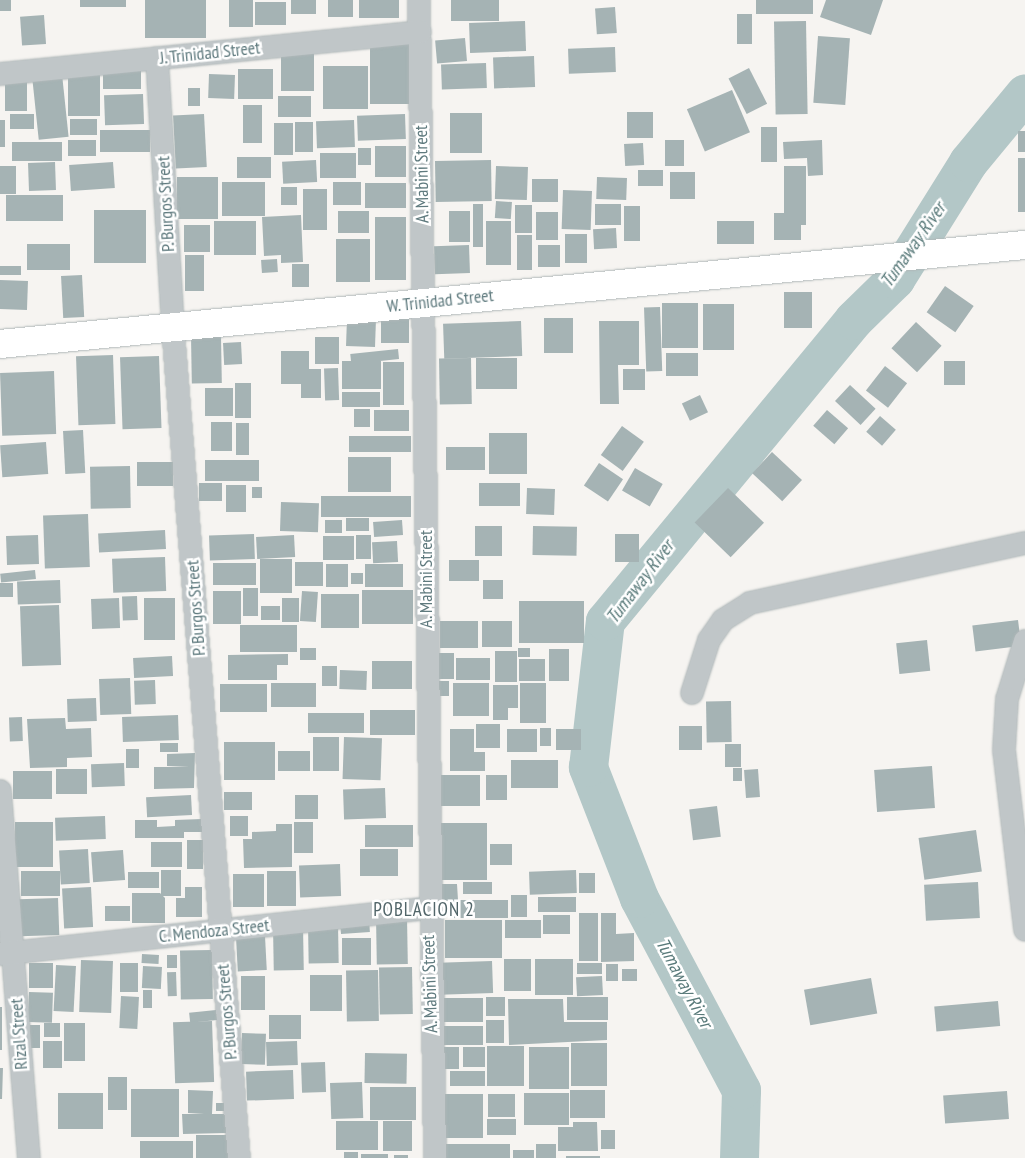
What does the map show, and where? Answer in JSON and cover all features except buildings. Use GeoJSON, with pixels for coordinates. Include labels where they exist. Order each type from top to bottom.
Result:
{"type":"FeatureCollection","features":[{"type":"Feature","properties":{"kind":"main road","name":"W. Trinidad Street"},"geometry":{"type":"LineString","coordinates":[[0,344],[173,329],[1025,245]]}},
{"type":"Feature","properties":{"kind":"street","name":"A. Mabini Street"},"geometry":{"type":"LineString","coordinates":[[419,0],[424,303],[428,908],[435,1158]]}},
{"type":"Feature","properties":{"kind":"street","name":"J. Trinidad Street"},"geometry":{"type":"LineString","coordinates":[[0,74],[420,32]]}},
{"type":"Feature","properties":{"kind":"street","name":"P. Burgos Street"},"geometry":{"type":"LineString","coordinates":[[158,58],[173,329],[239,1158]]}},
{"type":"Feature","properties":{"kind":"street"},"geometry":{"type":"LineString","coordinates":[[692,693],[709,640],[723,620],[750,603],[1025,543]]}},
{"type":"Feature","properties":{"kind":"street"},"geometry":{"type":"LineString","coordinates":[[1025,641],[1007,699],[1004,750],[1025,930]]}},
{"type":"Feature","properties":{"kind":"street","name":"Rizal Street"},"geometry":{"type":"LineString","coordinates":[[0,791],[6,953],[29,1158]]}},
{"type":"Feature","properties":{"kind":"street","name":"C. Mendoza Street"},"geometry":{"type":"LineString","coordinates":[[6,953],[428,908]]}},
{"type":"Feature","properties":{"kind":"waterway","name":"Tumaway River"},"geometry":{"type":"LineString","coordinates":[[739,1158],[741,1090],[639,898],[588,767],[605,621],[853,320],[895,279],[968,162],[1025,93]]}},
{"type":"Feature","properties":{"kind":"district","name":"POBLACION 2"},"geometry":{"type":"Point","coordinates":[424,910]}}]}
